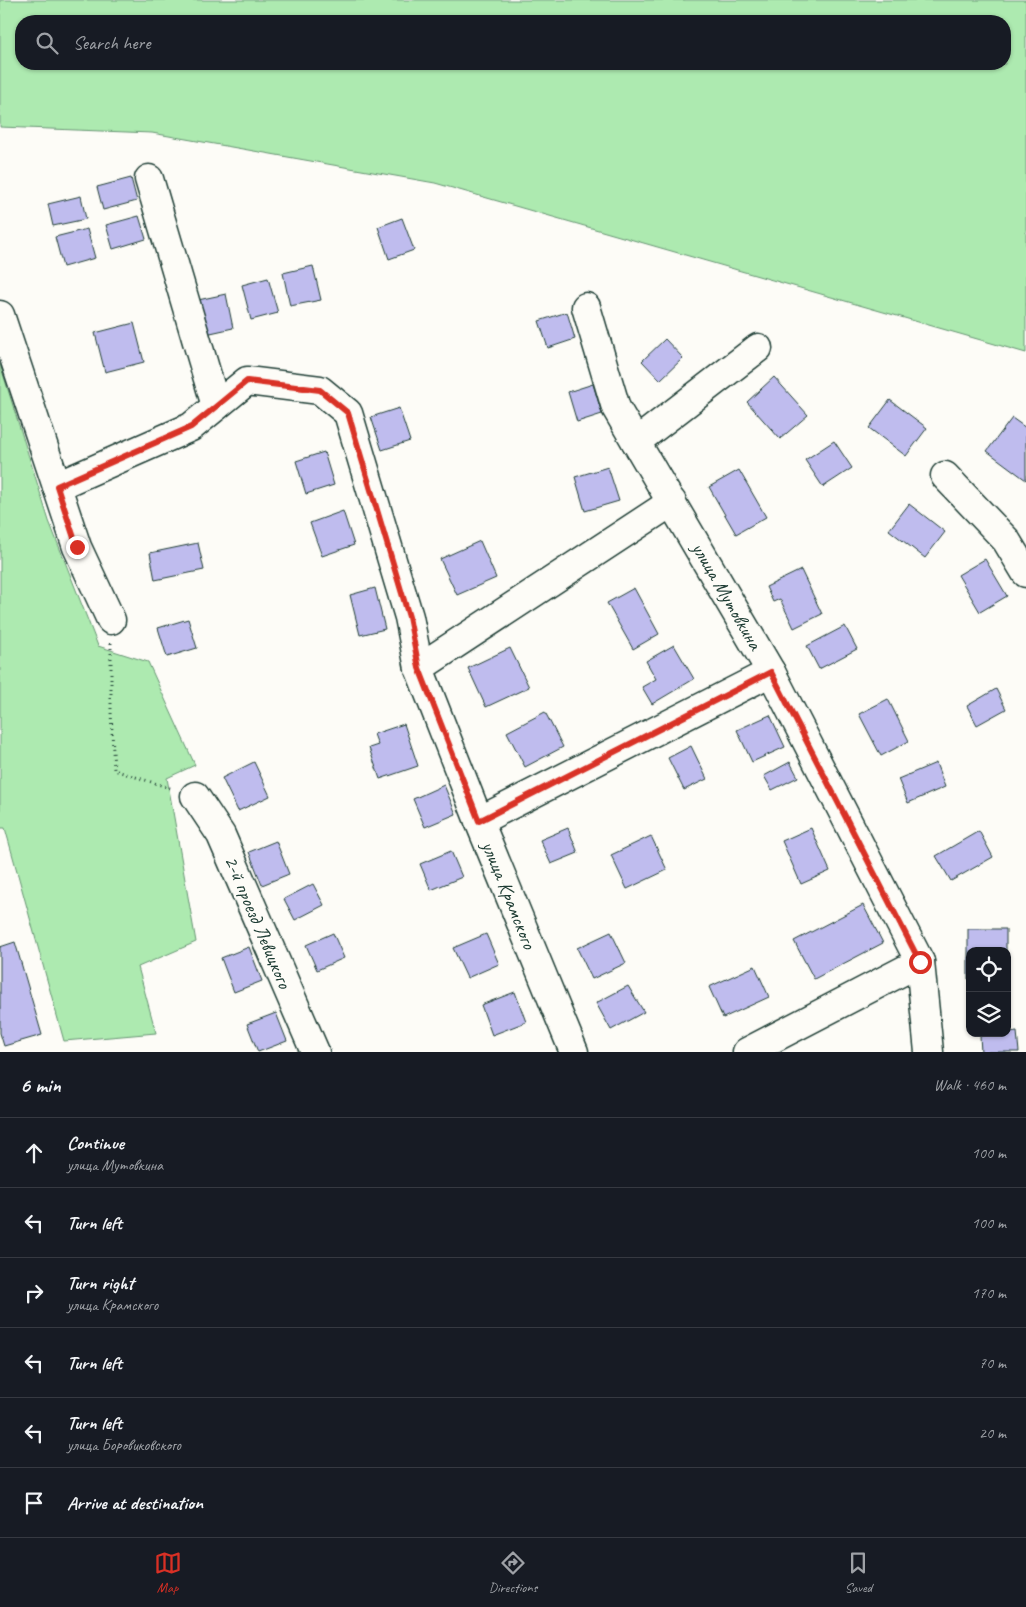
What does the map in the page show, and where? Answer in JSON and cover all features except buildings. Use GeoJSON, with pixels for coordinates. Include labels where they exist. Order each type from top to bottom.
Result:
{"type":"FeatureCollection","features":[{"type":"Feature","properties":{"kind":"street"},"geometry":{"type":"LineString","coordinates":[[57,486],[191,427],[216,406],[149,179]]}},
{"type":"Feature","properties":{"kind":"street","name":"улица Мутовкина"},"geometry":{"type":"LineString","coordinates":[[586,307],[616,408],[771,672],[920,962],[929,1052]]}},
{"type":"Feature","properties":{"kind":"street"},"geometry":{"type":"LineString","coordinates":[[0,315],[77,547],[111,620]]}},
{"type":"Feature","properties":{"kind":"street"},"geometry":{"type":"LineString","coordinates":[[636,442],[758,348]]}},
{"type":"Feature","properties":{"kind":"street","name":"улица Крамского"},"geometry":{"type":"LineString","coordinates":[[216,406],[247,381],[320,390],[348,413],[409,617],[419,668],[479,821],[574,1052]]}},
{"type":"Feature","properties":{"kind":"street"},"geometry":{"type":"LineString","coordinates":[[945,476],[1006,540],[1026,572]]}},
{"type":"Feature","properties":{"kind":"street"},"geometry":{"type":"LineString","coordinates":[[419,668],[672,502]]}},
{"type":"Feature","properties":{"kind":"street"},"geometry":{"type":"LineString","coordinates":[[479,821],[771,672]]}},
{"type":"Feature","properties":{"kind":"street","name":"2-й проезд Левицкого"},"geometry":{"type":"LineString","coordinates":[[195,796],[221,835],[315,1052]]}},
{"type":"Feature","properties":{"kind":"street"},"geometry":{"type":"LineString","coordinates":[[747,1052],[920,962]]}},
{"type":"Feature","properties":{"kind":"path"},"geometry":{"type":"LineString","coordinates":[[111,620],[111,712],[114,770],[195,796]]}},
{"type":"Feature","properties":{"kind":"green space"},"geometry":{"type":"Polygon","coordinates":[[[0,0],[1026,0],[1026,353],[435,183],[152,133],[0,127],[0,0]]]}},
{"type":"Feature","properties":{"kind":"green space"},"geometry":{"type":"Polygon","coordinates":[[[0,364],[49,521],[98,646],[148,662],[195,765],[167,778],[196,942],[138,967],[156,1033],[64,1041],[5,828],[0,828],[0,364]]]}},
{"type":"Feature","properties":{"kind":"route"},"geometry":{"type":"LineString","coordinates":[[77,547],[57,486],[191,427],[247,381],[320,390],[348,413],[409,617],[419,668],[479,821],[771,672],[920,962]]}}]}
